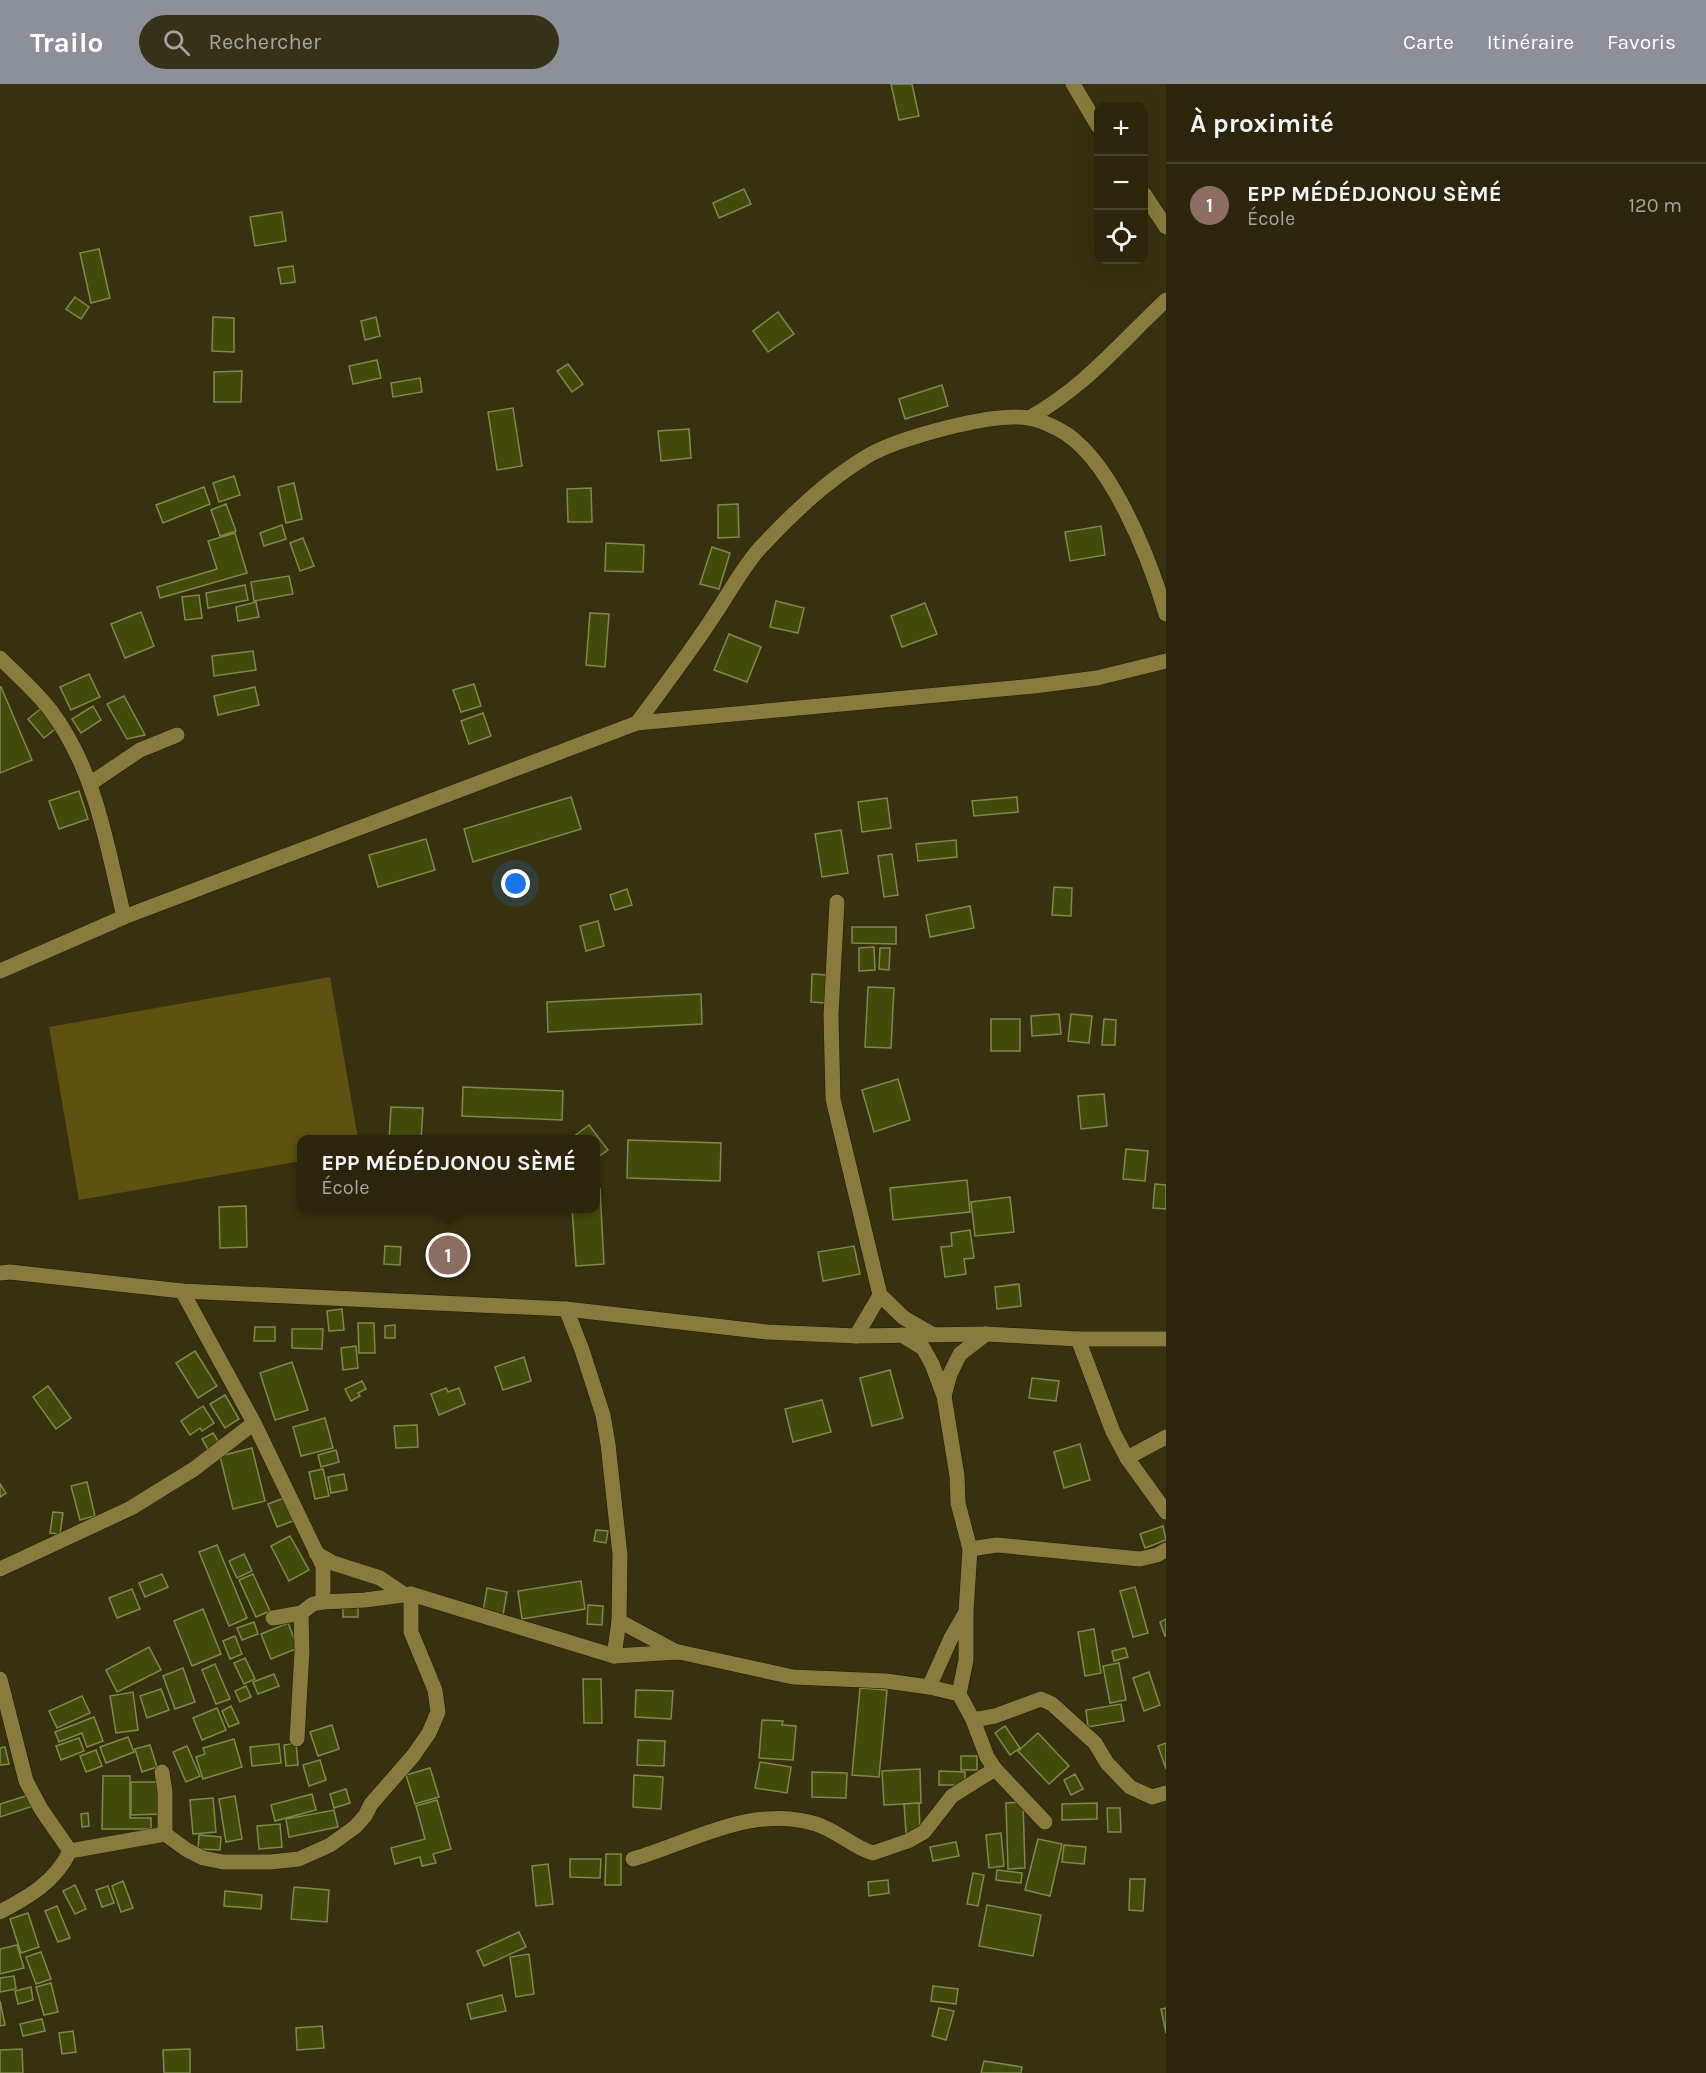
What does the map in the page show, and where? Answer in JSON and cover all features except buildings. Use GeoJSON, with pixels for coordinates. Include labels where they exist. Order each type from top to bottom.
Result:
{"type":"FeatureCollection","features":[{"type":"Feature","properties":{"kind":"street"},"geometry":{"type":"LineString","coordinates":[[1073,84],[1094,119]]}},
{"type":"Feature","properties":{"kind":"street"},"geometry":{"type":"LineString","coordinates":[[1148,201],[1166,227]]}},
{"type":"Feature","properties":{"kind":"street"},"geometry":{"type":"LineString","coordinates":[[1029,418],[1056,403],[1091,374],[1166,300]]}},
{"type":"Feature","properties":{"kind":"street"},"geometry":{"type":"LineString","coordinates":[[637,723],[758,551],[802,506],[868,455],[904,441],[981,420],[1029,418],[1059,429],[1079,444],[1094,460],[1116,494],[1157,584],[1166,614]]}},
{"type":"Feature","properties":{"kind":"street"},"geometry":{"type":"LineString","coordinates":[[0,658],[51,710],[75,749],[91,783],[124,917]]}},
{"type":"Feature","properties":{"kind":"street"},"geometry":{"type":"LineString","coordinates":[[0,970],[124,917],[637,723],[1034,686],[1097,678],[1166,661]]}},
{"type":"Feature","properties":{"kind":"street"},"geometry":{"type":"LineString","coordinates":[[91,783],[140,750],[177,735]]}},
{"type":"Feature","properties":{"kind":"street"},"geometry":{"type":"LineString","coordinates":[[837,902],[830,1054],[833,1099],[880,1295],[904,1318],[933,1335]]}},
{"type":"Feature","properties":{"kind":"street"},"geometry":{"type":"LineString","coordinates":[[0,1273],[10,1272],[182,1291],[566,1309],[767,1332],[856,1336],[986,1334],[1078,1339],[1166,1338]]}},
{"type":"Feature","properties":{"kind":"street"},"geometry":{"type":"LineString","coordinates":[[182,1291],[254,1423],[323,1566],[323,1602]]}},
{"type":"Feature","properties":{"kind":"street"},"geometry":{"type":"LineString","coordinates":[[856,1336],[880,1295]]}},
{"type":"Feature","properties":{"kind":"street"},"geometry":{"type":"LineString","coordinates":[[566,1309],[603,1414],[609,1444],[620,1555],[619,1621],[614,1656]]}},
{"type":"Feature","properties":{"kind":"street"},"geometry":{"type":"LineString","coordinates":[[944,1396],[950,1374],[960,1353],[986,1334]]}},
{"type":"Feature","properties":{"kind":"street"},"geometry":{"type":"LineString","coordinates":[[902,1335],[922,1348],[932,1364],[944,1396],[957,1476],[958,1503],[970,1549],[966,1660],[959,1694],[973,1720],[987,1757],[995,1769],[1045,1822]]}},
{"type":"Feature","properties":{"kind":"street"},"geometry":{"type":"LineString","coordinates":[[1078,1339],[1113,1432],[1127,1458],[1166,1512]]}},
{"type":"Feature","properties":{"kind":"street"},"geometry":{"type":"LineString","coordinates":[[0,1569],[131,1508],[202,1463],[254,1423]]}},
{"type":"Feature","properties":{"kind":"street"},"geometry":{"type":"LineString","coordinates":[[1127,1458],[1166,1437]]}},
{"type":"Feature","properties":{"kind":"street"},"geometry":{"type":"LineString","coordinates":[[970,1549],[997,1545],[1140,1559],[1156,1556],[1166,1550]]}},
{"type":"Feature","properties":{"kind":"street"},"geometry":{"type":"LineString","coordinates":[[316,1553],[333,1563],[380,1578],[408,1595],[614,1656],[679,1652]]}},
{"type":"Feature","properties":{"kind":"street"},"geometry":{"type":"LineString","coordinates":[[273,1618],[301,1613],[313,1604],[323,1602],[408,1595]]}},
{"type":"Feature","properties":{"kind":"street"},"geometry":{"type":"LineString","coordinates":[[70,1851],[165,1834],[203,1858],[223,1862],[270,1862],[299,1859],[330,1845],[355,1827],[365,1816],[371,1804],[413,1756],[429,1733],[438,1712],[435,1690],[411,1632],[408,1595]]}},
{"type":"Feature","properties":{"kind":"street"},"geometry":{"type":"LineString","coordinates":[[929,1687],[951,1638],[966,1612]]}},
{"type":"Feature","properties":{"kind":"street"},"geometry":{"type":"LineString","coordinates":[[297,1739],[302,1651],[301,1613]]}},
{"type":"Feature","properties":{"kind":"street"},"geometry":{"type":"LineString","coordinates":[[619,1621],[679,1652],[794,1677],[886,1681],[959,1694]]}},
{"type":"Feature","properties":{"kind":"street"},"geometry":{"type":"LineString","coordinates":[[0,1679],[26,1781],[41,1809],[70,1851]]}},
{"type":"Feature","properties":{"kind":"street"},"geometry":{"type":"LineString","coordinates":[[973,1720],[995,1716],[1041,1699],[1052,1704],[1095,1743],[1107,1763],[1130,1787],[1152,1797],[1166,1793]]}},
{"type":"Feature","properties":{"kind":"street"},"geometry":{"type":"LineString","coordinates":[[633,1860],[732,1825],[784,1818],[823,1827],[838,1833],[867,1852],[873,1853],[908,1841],[924,1832],[952,1796],[995,1769]]}},
{"type":"Feature","properties":{"kind":"street"},"geometry":{"type":"LineString","coordinates":[[162,1772],[165,1792],[165,1834]]}},
{"type":"Feature","properties":{"kind":"street"},"geometry":{"type":"LineString","coordinates":[[0,1912],[52,1879],[62,1867],[70,1851]]}},
{"type":"Feature","properties":{"kind":"shaded area"},"geometry":{"type":"Polygon","coordinates":[[[330,977],[357,1135],[297,1135],[297,1162],[79,1200],[49,1027],[330,977]]]}},
{"type":"Feature","properties":{"kind":"place","name":"EPP MÉDÉDJONOU SÈMÉ"},"geometry":{"type":"Point","coordinates":[448,1255]}}]}
